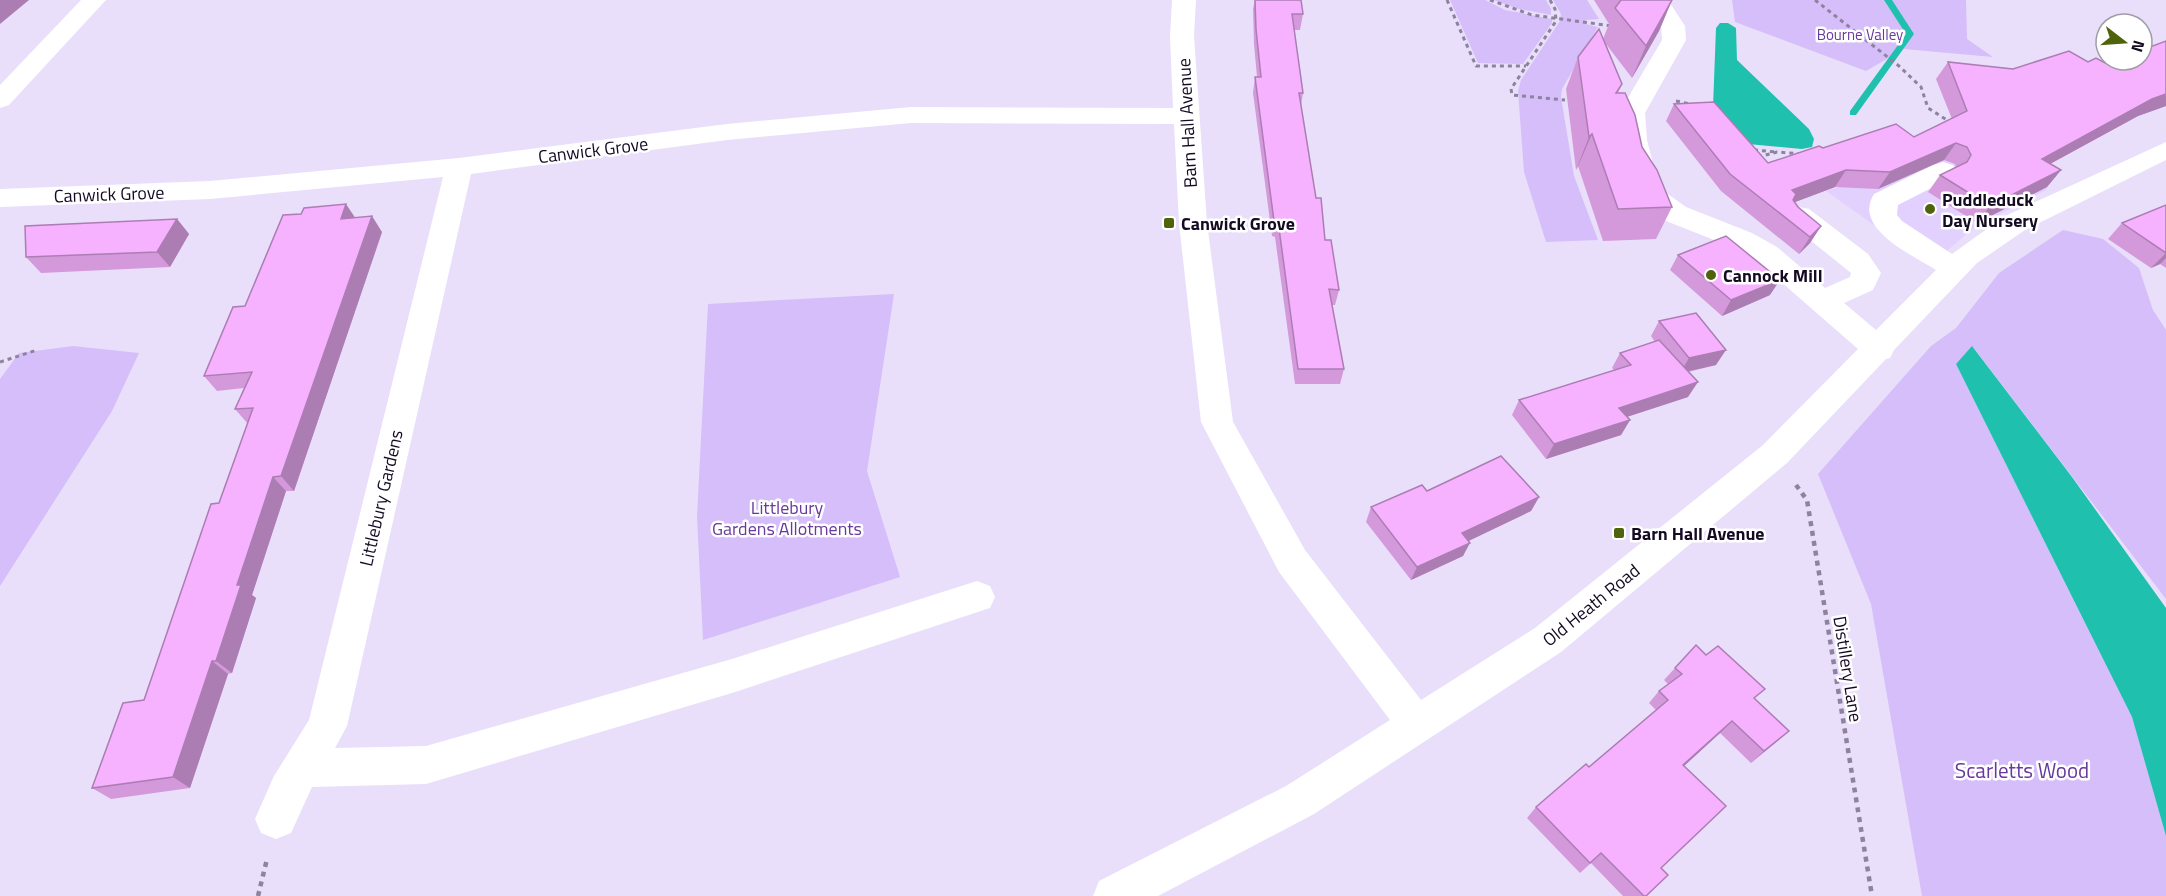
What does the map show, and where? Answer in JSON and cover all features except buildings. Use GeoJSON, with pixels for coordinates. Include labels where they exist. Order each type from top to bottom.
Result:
{"type":"FeatureCollection","features":[{"type":"Feature","properties":{"kind":"street"},"geometry":{"type":"LineString","coordinates":[[0,100],[94,0]]}},
{"type":"Feature","properties":{"kind":"street","name":"Barn Hall Avenue"},"geometry":{"type":"LineString","coordinates":[[1184,0],[1182,36],[1198,282],[1217,422],[1292,561],[1416,724]]}},
{"type":"Feature","properties":{"kind":"street"},"geometry":{"type":"LineString","coordinates":[[1656,0],[1673,26],[1674,40],[1632,113],[1634,140],[1643,179],[1655,198],[1676,214],[1742,240],[1767,254],[1879,350]]}},
{"type":"Feature","properties":{"kind":"street","name":"Canwick Grove"},"geometry":{"type":"LineString","coordinates":[[0,198],[210,190],[459,167],[727,132],[911,115],[1132,117],[1186,115]]}},
{"type":"Feature","properties":{"kind":"street","name":"Old Heath Road"},"geometry":{"type":"LineString","coordinates":[[1114,896],[1300,800],[1548,640],[1775,454],[1879,350],[1967,256],[2015,223],[2161,157]]}},
{"type":"Feature","properties":{"kind":"street","name":"Littlebury Gardens"},"geometry":{"type":"LineString","coordinates":[[276,819],[301,768],[327,726],[459,167]]}},
{"type":"Feature","properties":{"kind":"street"},"geometry":{"type":"LineString","coordinates":[[1943,171],[1884,200],[1883,216],[1892,228],[1955,269]]}},
{"type":"Feature","properties":{"kind":"street"},"geometry":{"type":"LineString","coordinates":[[1799,216],[1858,261],[1866,273],[1863,283],[1822,301]]}},
{"type":"Feature","properties":{"kind":"street"},"geometry":{"type":"LineString","coordinates":[[301,768],[426,765],[732,676],[977,597]]}},
{"type":"Feature","properties":{"kind":"path"},"geometry":{"type":"LineString","coordinates":[[1447,0],[1476,66],[1526,66]]}},
{"type":"Feature","properties":{"kind":"path"},"geometry":{"type":"LineString","coordinates":[[1490,0],[1504,8],[1556,18],[1674,35]]}},
{"type":"Feature","properties":{"kind":"path"},"geometry":{"type":"LineString","coordinates":[[1550,0],[1556,18],[1554,27],[1513,84],[1512,95],[1564,100]]}},
{"type":"Feature","properties":{"kind":"path"},"geometry":{"type":"LineString","coordinates":[[1815,0],[1899,66],[1921,87],[1928,108],[1957,126]]}},
{"type":"Feature","properties":{"kind":"path"},"geometry":{"type":"LineString","coordinates":[[1677,101],[1704,108]]}},
{"type":"Feature","properties":{"kind":"path"},"geometry":{"type":"LineString","coordinates":[[1750,149],[1807,154]]}},
{"type":"Feature","properties":{"kind":"path"},"geometry":{"type":"LineString","coordinates":[[1748,155],[1759,157],[1777,152]]}},
{"type":"Feature","properties":{"kind":"path"},"geometry":{"type":"LineString","coordinates":[[0,362],[37,350]]}},
{"type":"Feature","properties":{"kind":"path","name":"Distillery Lane"},"geometry":{"type":"LineString","coordinates":[[1775,454],[1807,500],[1872,896]]}},
{"type":"Feature","properties":{"kind":"shaded area"},"geometry":{"type":"Polygon","coordinates":[[[1720,23],[1728,23],[1736,28],[1737,60],[1809,129],[1814,139],[1812,147],[1802,149],[1748,144],[1713,107],[1716,28],[1720,23]]]}},
{"type":"Feature","properties":{"kind":"shaded area","name":"Puddleduck Day Nursery"},"geometry":{"type":"Polygon","coordinates":[[[1936,137],[2047,187],[2046,190],[1975,227],[1930,265],[1826,191],[1848,184],[1936,137]]]}},
{"type":"Feature","properties":{"kind":"shaded area"},"geometry":{"type":"Polygon","coordinates":[[[1972,346],[2072,477],[2166,608],[2166,836],[2132,717],[1956,364],[1972,346]]]}},
{"type":"Feature","properties":{"kind":"green space"},"geometry":{"type":"Polygon","coordinates":[[[1450,0],[1485,0],[1505,10],[1552,19],[1552,23],[1523,64],[1478,63],[1450,0]]]}},
{"type":"Feature","properties":{"kind":"green space"},"geometry":{"type":"Polygon","coordinates":[[[1494,0],[1546,0],[1551,9],[1551,15],[1515,8],[1494,0]]]}},
{"type":"Feature","properties":{"kind":"green space"},"geometry":{"type":"Polygon","coordinates":[[[1553,0],[1587,0],[1599,19],[1585,20],[1586,24],[1598,27],[1562,89],[1561,97],[1574,176],[1598,240],[1546,242],[1524,172],[1518,91],[1521,80],[1560,21],[1561,14],[1553,0]]]}},
{"type":"Feature","properties":{"kind":"green space","name":"Bourne Valley"},"geometry":{"type":"Polygon","coordinates":[[[1732,0],[1966,0],[1967,39],[1993,57],[1904,49],[1866,71],[1735,22],[1732,0]]]}},
{"type":"Feature","properties":{"kind":"green space","name":"Scarletts Wood"},"geometry":{"type":"Polygon","coordinates":[[[2063,230],[2103,239],[2139,268],[2153,310],[2166,330],[2166,599],[1973,347],[1956,364],[2132,717],[2166,836],[2166,896],[1922,896],[1871,604],[1818,474],[1931,346],[1956,328],[1999,273],[2063,230]]]}},
{"type":"Feature","properties":{"kind":"green space","name":"Littlebury Gardens Allotments"},"geometry":{"type":"Polygon","coordinates":[[[894,294],[867,471],[900,577],[703,640],[697,516],[708,304],[894,294]]]}},
{"type":"Feature","properties":{"kind":"green space"},"geometry":{"type":"Polygon","coordinates":[[[73,346],[139,353],[112,411],[0,586],[0,379],[19,353],[73,346]]]}},
{"type":"Feature","properties":{"kind":"waterway"},"geometry":{"type":"LineString","coordinates":[[1853,113],[1910,34],[1888,0]]}},
{"type":"Feature","properties":{"kind":"place","name":"Puddleduck Day Nursery"},"geometry":{"type":"Point","coordinates":[1930,209]}},
{"type":"Feature","properties":{"kind":"place","name":"Canwick Grove"},"geometry":{"type":"Point","coordinates":[1169,223]}},
{"type":"Feature","properties":{"kind":"place","name":"Cannock Mill"},"geometry":{"type":"Point","coordinates":[1711,275]}},
{"type":"Feature","properties":{"kind":"place","name":"Barn Hall Avenue"},"geometry":{"type":"Point","coordinates":[1619,533]}}]}
